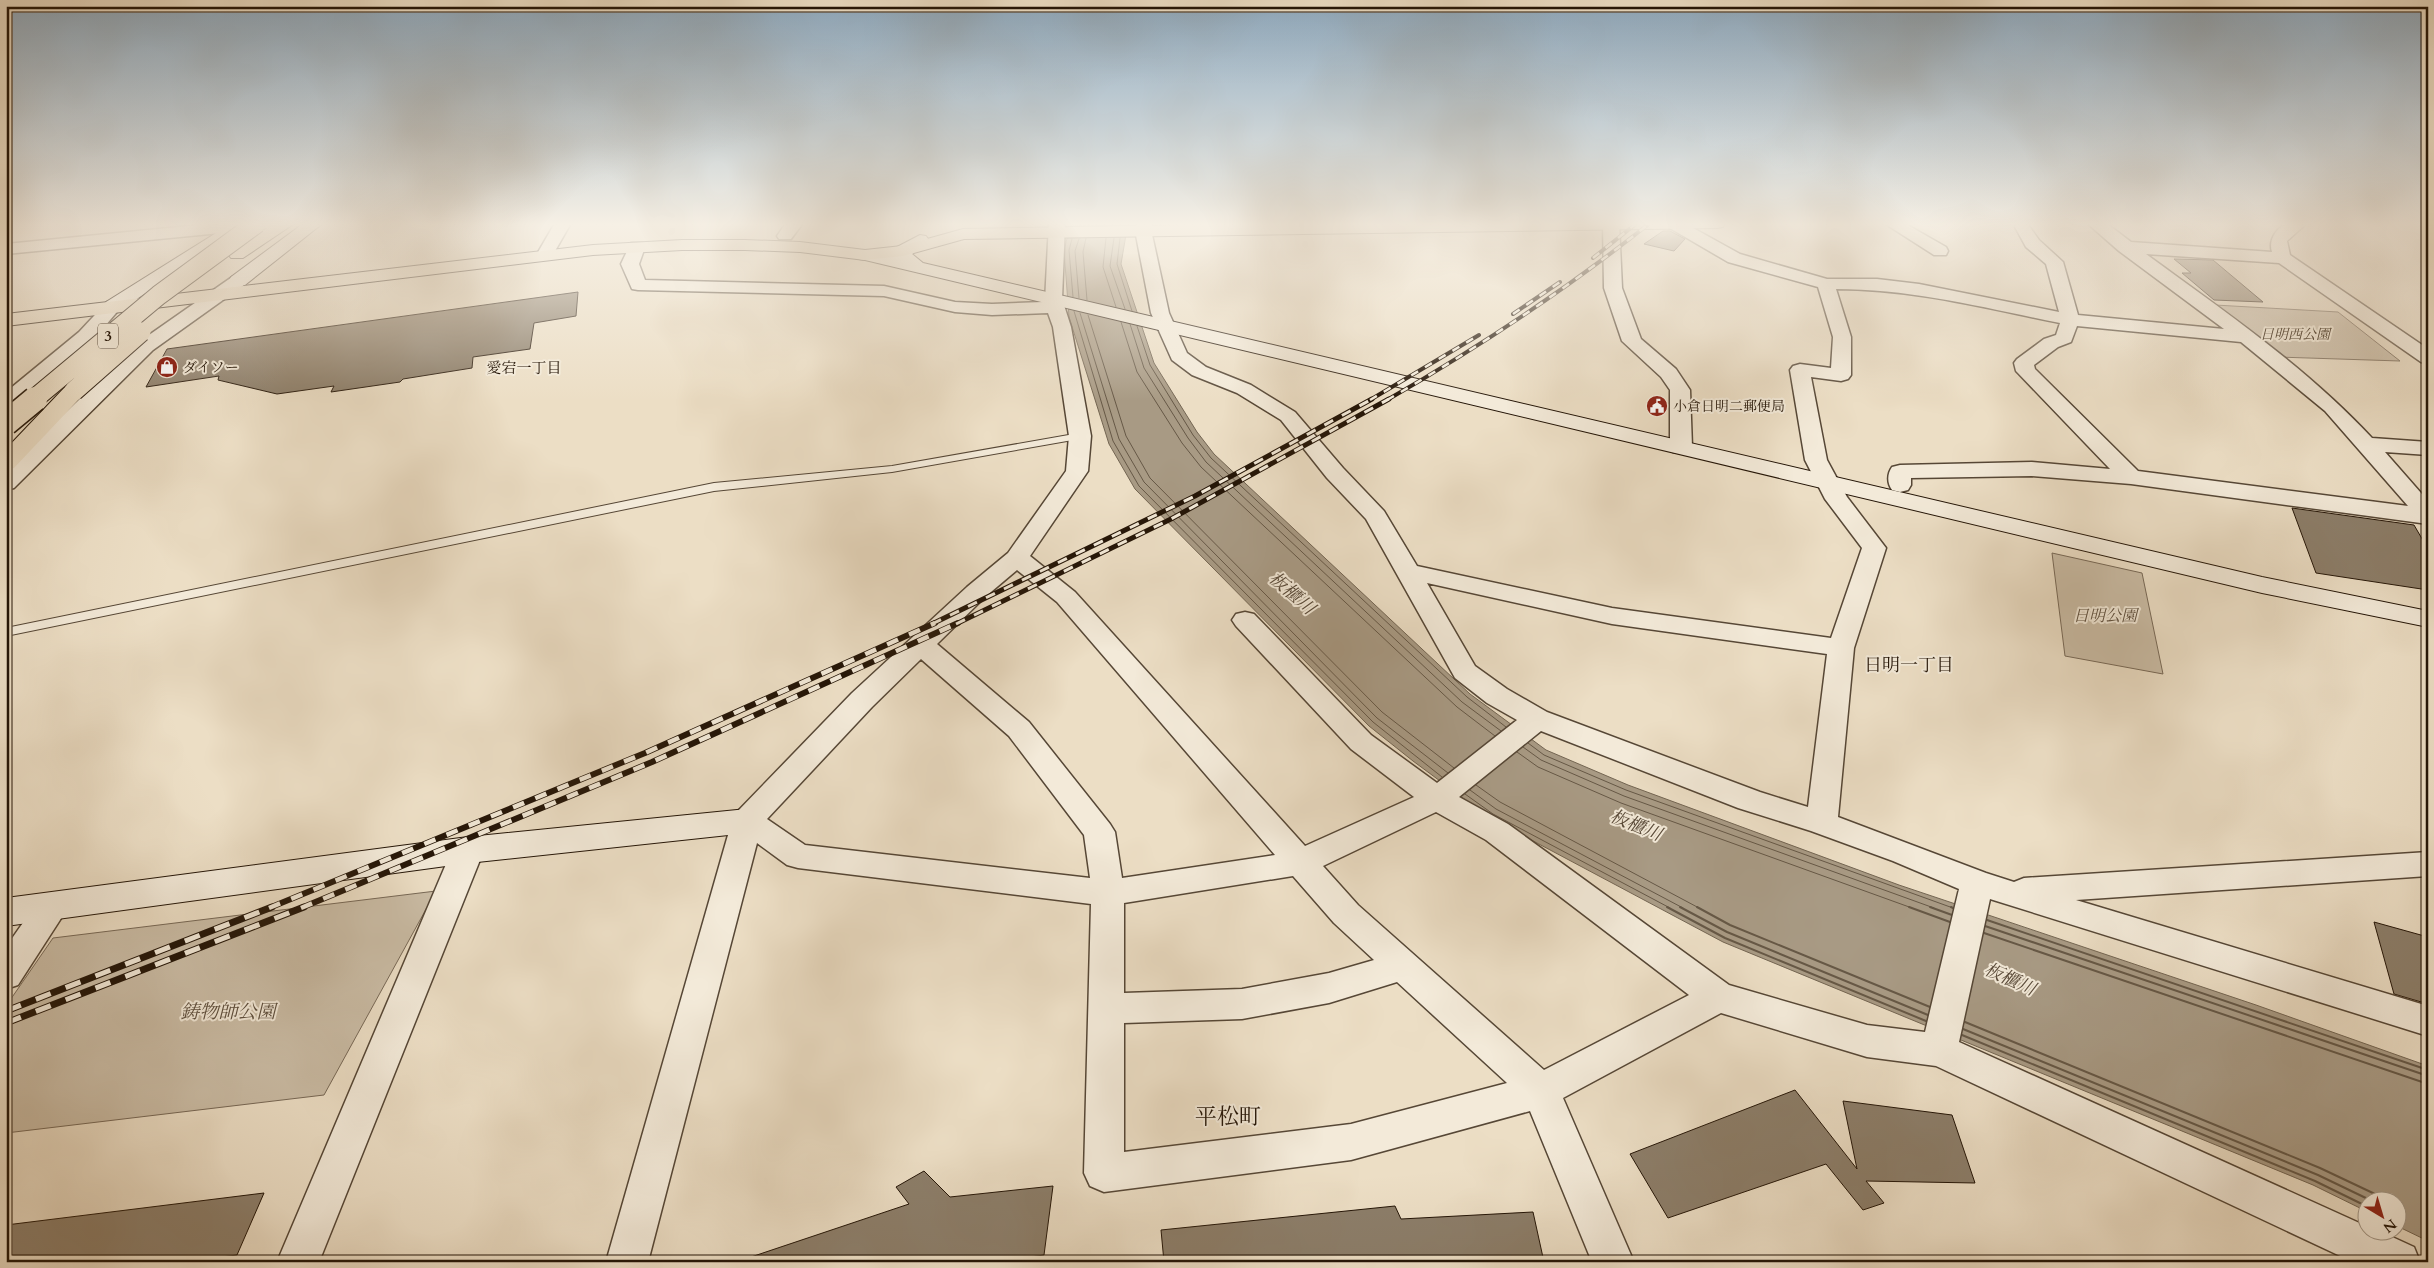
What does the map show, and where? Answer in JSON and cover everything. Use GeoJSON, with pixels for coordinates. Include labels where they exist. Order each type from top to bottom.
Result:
{"type":"FeatureCollection","features":[{"type":"Feature","properties":{"kind":"highway","name":"3"},"geometry":{"type":"LineString","coordinates":[[6,421],[176,282]]}},
{"type":"Feature","properties":{"kind":"highway","name":"3"},"geometry":{"type":"LineString","coordinates":[[6,454],[74,391],[201,282]]}},
{"type":"Feature","properties":{"kind":"highway"},"geometry":{"type":"LineString","coordinates":[[6,310],[229,282]]}},
{"type":"Feature","properties":{"kind":"highway"},"geometry":{"type":"LineString","coordinates":[[6,320],[305,282]]}},
{"type":"Feature","properties":{"kind":"highway","name":"3"},"geometry":{"type":"LineString","coordinates":[[6,463],[74,391]]}},
{"type":"Feature","properties":{"kind":"street"},"geometry":{"type":"LineString","coordinates":[[6,402],[86,336],[113,306],[152,282]]}},
{"type":"Feature","properties":{"kind":"street"},"geometry":{"type":"LineString","coordinates":[[6,482],[146,346],[236,282]]}},
{"type":"Feature","properties":{"kind":"street"},"geometry":{"type":"LineString","coordinates":[[637,282],[638,285],[884,291],[953,306],[978,309],[1058,297]]}},
{"type":"Feature","properties":{"kind":"street"},"geometry":{"type":"LineString","coordinates":[[1015,282],[1058,297],[1824,474],[2262,586],[2428,620]]}},
{"type":"Feature","properties":{"kind":"street"},"geometry":{"type":"LineString","coordinates":[[627,1262],[748,821],[862,700],[976,592],[1017,558],[1076,470],[1080,436],[1062,327],[1058,297],[1059,282]]}},
{"type":"Feature","properties":{"kind":"street"},"geometry":{"type":"LineString","coordinates":[[1148,282],[1154,318],[1179,356],[1199,371],[1244,389],[1288,416],[1335,473],[1376,516],[1465,672],[1497,696],[1528,725],[1822,823],[1904,853],[1985,893],[2428,1021]]}},
{"type":"Feature","properties":{"kind":"street"},"geometry":{"type":"LineString","coordinates":[[1613,282],[1613,288],[1632,342],[1669,373],[1680,390],[1680,440]]}},
{"type":"Feature","properties":{"kind":"street"},"geometry":{"type":"LineString","coordinates":[[1820,282],[1826,284],[1877,284],[1919,289],[2070,320],[2246,337]]}},
{"type":"Feature","properties":{"kind":"street"},"geometry":{"type":"LineString","coordinates":[[2060,282],[2070,320],[2064,338],[2051,344],[2024,363],[2026,371],[2131,477]]}},
{"type":"Feature","properties":{"kind":"street"},"geometry":{"type":"LineString","coordinates":[[2173,282],[2246,337],[2332,407],[2367,444],[2428,516]]}},
{"type":"Feature","properties":{"kind":"street"},"geometry":{"type":"LineString","coordinates":[[2318,282],[2428,358]]}},
{"type":"Feature","properties":{"kind":"street"},"geometry":{"type":"LineString","coordinates":[[1822,823],[1841,648],[1874,548],[1836,499],[1816,460],[1800,370],[1841,375],[1842,337],[1826,284]]}},
{"type":"Feature","properties":{"kind":"street"},"geometry":{"type":"LineString","coordinates":[[86,336],[170,329]]}},
{"type":"Feature","properties":{"kind":"street"},"geometry":{"type":"LineString","coordinates":[[2367,444],[2428,449]]}},
{"type":"Feature","properties":{"kind":"street"},"geometry":{"type":"LineString","coordinates":[[1900,485],[1900,472],[2032,469],[2131,477],[2428,516]]}},
{"type":"Feature","properties":{"kind":"street"},"geometry":{"type":"LineString","coordinates":[[1824,474],[1900,485],[2257,569],[2376,594],[2428,602]]}},
{"type":"Feature","properties":{"kind":"street"},"geometry":{"type":"LineString","coordinates":[[1017,558],[1066,597],[1346,914],[1541,1091],[1613,1262]]}},
{"type":"Feature","properties":{"kind":"street"},"geometry":{"type":"LineString","coordinates":[[1409,572],[1612,616],[1841,648]]}},
{"type":"Feature","properties":{"kind":"street"},"geometry":{"type":"LineString","coordinates":[[1245,620],[1361,742],[1497,832],[1718,997],[1867,1041],[1941,1042],[1989,1071],[2399,1262]]}},
{"type":"Feature","properties":{"kind":"street"},"geometry":{"type":"LineString","coordinates":[[921,644],[1019,729],[1099,832],[1108,893],[1104,1173],[1351,1142],[1541,1091],[1718,997]]}},
{"type":"Feature","properties":{"kind":"street"},"geometry":{"type":"LineString","coordinates":[[6,912],[468,850],[748,821],[798,856],[1108,893],[1300,863],[1440,796],[1528,725]]}},
{"type":"Feature","properties":{"kind":"street"},"geometry":{"type":"LineString","coordinates":[[298,1262],[468,850]]}},
{"type":"Feature","properties":{"kind":"street"},"geometry":{"type":"LineString","coordinates":[[1985,893],[2428,864]]}},
{"type":"Feature","properties":{"kind":"street"},"geometry":{"type":"LineString","coordinates":[[1941,1042],[1985,893]]}},
{"type":"Feature","properties":{"kind":"street"},"geometry":{"type":"LineString","coordinates":[[6,975],[53,906]]}},
{"type":"Feature","properties":{"kind":"street"},"geometry":{"type":"LineString","coordinates":[[1106,1009],[1242,1004],[1329,988],[1403,966]]}},
{"type":"Feature","properties":{"kind":"lane"},"geometry":{"type":"LineString","coordinates":[[6,632],[714,487],[767,480],[892,469],[1080,436]]}},
{"type":"Feature","properties":{"kind":"green space","name":"日明西公園"},"geometry":{"type":"Polygon","coordinates":[[[2215,305],[2338,312],[2400,361],[2277,357],[2215,305]]]}},
{"type":"Feature","properties":{"kind":"green space","name":"日明公園"},"geometry":{"type":"Polygon","coordinates":[[[2052,553],[2142,573],[2163,674],[2065,656],[2052,553]]]}},
{"type":"Feature","properties":{"kind":"green space","name":"鋳物師公園"},"geometry":{"type":"Polygon","coordinates":[[[436,891],[324,1095],[6,1133],[6,1006],[53,938],[436,891]]]}},
{"type":"Feature","properties":{"kind":"water","name":"板櫃川"},"geometry":{"type":"Polygon","coordinates":[[[1066,282],[1127,282],[1154,363],[1197,432],[1214,454],[1470,694],[1546,750],[1628,785],[1899,885],[2256,1005],[2428,1066],[2428,1241],[2406,1230],[2406,1190],[2356,1190],[2356,1206],[2313,1185],[1723,942],[1490,818],[1369,726],[1135,489],[1109,444],[1069,317],[1066,282]]]}},
{"type":"Feature","properties":{"kind":"building"},"geometry":{"type":"Polygon","coordinates":[[[2193,282],[2239,282],[2263,302],[2214,300],[2193,282]]]}},
{"type":"Feature","properties":{"kind":"building"},"geometry":{"type":"Polygon","coordinates":[[[578,292],[576,316],[534,323],[530,349],[473,357],[472,368],[403,379],[400,382],[331,392],[334,386],[277,394],[218,380],[219,376],[146,387],[167,349],[578,292]]]}},
{"type":"Feature","properties":{"kind":"building"},"geometry":{"type":"Polygon","coordinates":[[[2292,508],[2414,525],[2428,549],[2428,590],[2316,573],[2292,508]]]}},
{"type":"Feature","properties":{"kind":"building"},"geometry":{"type":"Polygon","coordinates":[[[2374,922],[2428,937],[2428,1004],[2394,994],[2374,922]]]}},
{"type":"Feature","properties":{"kind":"building"},"geometry":{"type":"Polygon","coordinates":[[[1795,1090],[1857,1169],[1843,1101],[1952,1115],[1975,1183],[1866,1181],[1884,1203],[1863,1210],[1826,1164],[1668,1218],[1630,1154],[1795,1090]]]}},
{"type":"Feature","properties":{"kind":"building"},"geometry":{"type":"Polygon","coordinates":[[[924,1171],[950,1197],[1053,1186],[1044,1255],[994,1262],[748,1262],[748,1258],[909,1204],[896,1187],[924,1171]]]}},
{"type":"Feature","properties":{"kind":"building"},"geometry":{"type":"Polygon","coordinates":[[[264,1193],[237,1255],[181,1262],[6,1262],[6,1225],[264,1193]]]}},
{"type":"Feature","properties":{"kind":"building"},"geometry":{"type":"Polygon","coordinates":[[[1395,1206],[1401,1219],[1533,1212],[1544,1262],[1164,1262],[1161,1230],[1395,1206]]]}},
{"type":"Feature","properties":{"kind":"railway"},"geometry":{"type":"LineString","coordinates":[[1513,314],[1560,282]]}},
{"type":"Feature","properties":{"kind":"railway"},"geometry":{"type":"LineString","coordinates":[[1387,400],[1455,359],[1571,282]]}},
{"type":"Feature","properties":{"kind":"railway"},"geometry":{"type":"LineString","coordinates":[[1370,400],[1479,335]]}},
{"type":"Feature","properties":{"kind":"railway"},"geometry":{"type":"LineString","coordinates":[[932,624],[1195,496],[1372,399]]}},
{"type":"Feature","properties":{"kind":"railway"},"geometry":{"type":"LineString","coordinates":[[956,624],[1171,519],[1389,399]]}},
{"type":"Feature","properties":{"kind":"railway"},"geometry":{"type":"LineString","coordinates":[[269,908],[645,753],[935,623]]}},
{"type":"Feature","properties":{"kind":"railway"},"geometry":{"type":"LineString","coordinates":[[301,908],[652,762],[958,623]]}},
{"type":"Feature","properties":{"kind":"railway"},"geometry":{"type":"LineString","coordinates":[[6,1011],[272,907]]}},
{"type":"Feature","properties":{"kind":"railway"},"geometry":{"type":"LineString","coordinates":[[6,1023],[304,907]]}},
{"type":"Feature","properties":{"kind":"place","name":"ダイソー"},"geometry":{"type":"Point","coordinates":[167,367]}},
{"type":"Feature","properties":{"kind":"place","name":"小倉日明二郵便局"},"geometry":{"type":"Point","coordinates":[1657,406]}},
{"type":"Feature","properties":{"kind":"district","name":"愛宕一丁目"},"geometry":{"type":"Point","coordinates":[524,368]}},
{"type":"Feature","properties":{"kind":"district","name":"日明一丁目"},"geometry":{"type":"Point","coordinates":[1909,665]}},
{"type":"Feature","properties":{"kind":"district","name":"平松町"},"geometry":{"type":"Point","coordinates":[1228,1116]}}]}
